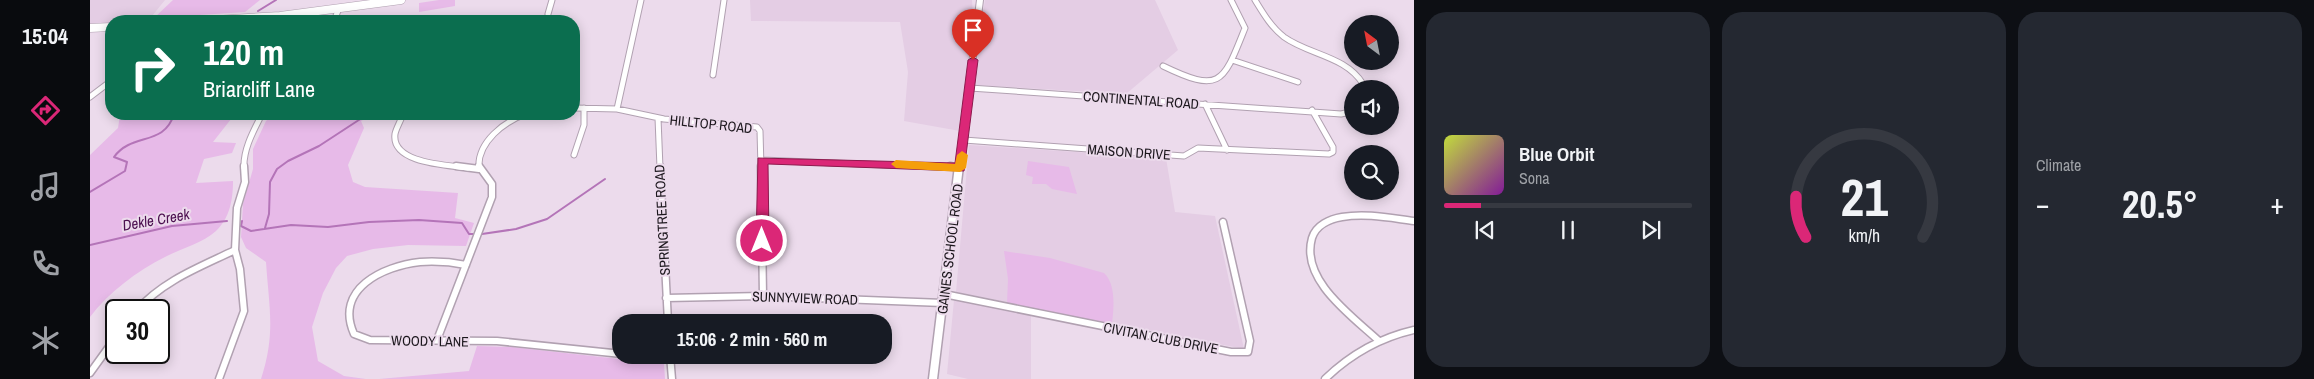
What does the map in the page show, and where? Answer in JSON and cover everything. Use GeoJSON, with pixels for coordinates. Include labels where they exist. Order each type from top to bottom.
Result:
{"type":"FeatureCollection","features":[{"type":"Feature","properties":{"kind":"highway"},"geometry":{"type":"LineString","coordinates":[[287,15],[400,0]]}},
{"type":"Feature","properties":{"kind":"highway"},"geometry":{"type":"LineString","coordinates":[[90,28],[105,27]]}},
{"type":"Feature","properties":{"kind":"main road","name":"GAINES SCHOOL ROAD"},"geometry":{"type":"LineString","coordinates":[[933,379],[980,0]]}},
{"type":"Feature","properties":{"kind":"street"},"geometry":{"type":"LineString","coordinates":[[548,14],[552,0]]}},
{"type":"Feature","properties":{"kind":"street"},"geometry":{"type":"LineString","coordinates":[[617,109],[641,0]]}},
{"type":"Feature","properties":{"kind":"street"},"geometry":{"type":"LineString","coordinates":[[713,75],[724,0]]}},
{"type":"Feature","properties":{"kind":"street"},"geometry":{"type":"LineString","coordinates":[[1163,66],[1187,78],[1214,83],[1220,81],[1232,60],[1245,28],[1231,0]]}},
{"type":"Feature","properties":{"kind":"street"},"geometry":{"type":"LineString","coordinates":[[1255,0],[1273,27],[1290,41],[1349,68],[1362,80]]}},
{"type":"Feature","properties":{"kind":"street"},"geometry":{"type":"LineString","coordinates":[[336,15],[338,8]]}},
{"type":"Feature","properties":{"kind":"street"},"geometry":{"type":"LineString","coordinates":[[1232,60],[1298,82]]}},
{"type":"Feature","properties":{"kind":"street"},"geometry":{"type":"LineString","coordinates":[[90,97],[105,86]]}},
{"type":"Feature","properties":{"kind":"street","name":"CONTINENTAL ROAD"},"geometry":{"type":"LineString","coordinates":[[970,88],[1344,113]]}},
{"type":"Feature","properties":{"kind":"street"},"geometry":{"type":"LineString","coordinates":[[1205,104],[1227,150]]}},
{"type":"Feature","properties":{"kind":"street","name":"HILLTOP ROAD"},"geometry":{"type":"LineString","coordinates":[[580,108],[617,109],[658,118],[757,127],[760,130],[763,296]]}},
{"type":"Feature","properties":{"kind":"street"},"geometry":{"type":"LineString","coordinates":[[574,155],[584,125],[584,108]]}},
{"type":"Feature","properties":{"kind":"street","name":"MAISON DRIVE"},"geometry":{"type":"LineString","coordinates":[[964,140],[1184,156],[1198,148],[1329,154],[1333,152],[1333,147],[1312,110]]}},
{"type":"Feature","properties":{"kind":"street","name":"SPRINGTREE ROAD"},"geometry":{"type":"LineString","coordinates":[[658,118],[667,314]]}},
{"type":"Feature","properties":{"kind":"street"},"geometry":{"type":"LineString","coordinates":[[219,379],[244,312],[240,269],[234,250],[237,208],[245,182],[244,161],[252,134],[259,120]]}},
{"type":"Feature","properties":{"kind":"street"},"geometry":{"type":"LineString","coordinates":[[400,120],[394,131],[394,139],[400,150],[407,156],[430,163],[479,169],[491,181],[493,190],[437,340]]}},
{"type":"Feature","properties":{"kind":"street"},"geometry":{"type":"LineString","coordinates":[[479,169],[478,164],[486,144],[496,130],[512,120]]}},
{"type":"Feature","properties":{"kind":"street"},"geometry":{"type":"LineString","coordinates":[[762,160],[948,166],[960,168]]}},
{"type":"Feature","properties":{"kind":"street"},"geometry":{"type":"LineString","coordinates":[[1379,341],[1336,300],[1318,276],[1310,256],[1311,238],[1315,230],[1325,222],[1348,216],[1414,221]]}},
{"type":"Feature","properties":{"kind":"street","name":"CIVITAN CLUB DRIVE"},"geometry":{"type":"LineString","coordinates":[[944,298],[1231,352],[1248,352],[1250,341],[1224,222]]}},
{"type":"Feature","properties":{"kind":"street"},"geometry":{"type":"LineString","coordinates":[[145,299],[160,288],[234,250]]}},
{"type":"Feature","properties":{"kind":"street","name":"WOODY LANE"},"geometry":{"type":"LineString","coordinates":[[466,265],[456,263],[397,265],[369,278],[351,301],[348,308],[350,327],[358,337],[370,340],[497,342],[612,352]]}},
{"type":"Feature","properties":{"kind":"street","name":"SUNNYVIEW ROAD"},"geometry":{"type":"LineString","coordinates":[[666,298],[763,296],[944,298]]}},
{"type":"Feature","properties":{"kind":"street"},"geometry":{"type":"LineString","coordinates":[[1325,379],[1349,357],[1379,341],[1414,330]]}},
{"type":"Feature","properties":{"kind":"street"},"geometry":{"type":"LineString","coordinates":[[90,373],[105,352]]}},
{"type":"Feature","properties":{"kind":"street"},"geometry":{"type":"LineString","coordinates":[[671,364],[672,379]]}},
{"type":"Feature","properties":{"kind":"shaded area"},"geometry":{"type":"Polygon","coordinates":[[[90,0],[165,0],[153,15],[105,15],[105,23],[90,24],[90,0]]]}},
{"type":"Feature","properties":{"kind":"shaded area"},"geometry":{"type":"Polygon","coordinates":[[[173,0],[260,0],[245,12],[157,15],[173,0]]]}},
{"type":"Feature","properties":{"kind":"shaded area"},"geometry":{"type":"Polygon","coordinates":[[[455,0],[455,6],[419,12],[419,3],[455,0]]]}},
{"type":"Feature","properties":{"kind":"shaded area"},"geometry":{"type":"Polygon","coordinates":[[[750,0],[972,0],[973,16],[960,131],[904,121],[908,72],[900,22],[751,21],[750,0]]]}},
{"type":"Feature","properties":{"kind":"shaded area"},"geometry":{"type":"Polygon","coordinates":[[[985,0],[1155,0],[1178,50],[1126,94],[976,85],[985,0]]]}},
{"type":"Feature","properties":{"kind":"shaded area"},"geometry":{"type":"Polygon","coordinates":[[[119,120],[230,120],[213,142],[236,143],[232,153],[204,159],[196,183],[233,181],[230,208],[221,226],[205,239],[165,257],[144,269],[105,299],[90,317],[90,155],[118,128],[119,120]]]}},
{"type":"Feature","properties":{"kind":"shaded area"},"geometry":{"type":"Polygon","coordinates":[[[363,120],[361,121],[364,128],[348,165],[353,182],[365,187],[458,193],[455,218],[474,223],[466,246],[408,245],[373,249],[347,256],[336,268],[323,293],[312,327],[318,361],[344,376],[366,379],[261,379],[269,348],[270,334],[266,262],[246,248],[241,237],[243,204],[253,169],[253,149],[266,121],[363,120]]]}},
{"type":"Feature","properties":{"kind":"shaded area"},"geometry":{"type":"Polygon","coordinates":[[[969,145],[1166,158],[1175,212],[1215,216],[1244,349],[956,292],[969,145]]]}},
{"type":"Feature","properties":{"kind":"shaded area"},"geometry":{"type":"Polygon","coordinates":[[[1028,161],[1069,167],[1077,194],[1052,189],[1046,184],[1032,184],[1033,177],[1026,175],[1028,161]]]}},
{"type":"Feature","properties":{"kind":"shaded area"},"geometry":{"type":"Polygon","coordinates":[[[1004,251],[1050,258],[1104,273],[1111,283],[1114,303],[1112,323],[1108,324],[1007,303],[1008,279],[1004,251]]]}},
{"type":"Feature","properties":{"kind":"shaded area"},"geometry":{"type":"Polygon","coordinates":[[[954,300],[1031,315],[1031,379],[968,379],[947,374],[954,300]]]}},
{"type":"Feature","properties":{"kind":"shaded area"},"geometry":{"type":"Polygon","coordinates":[[[477,346],[512,347],[612,358],[612,364],[664,364],[665,379],[379,379],[469,371],[477,346]]]}},
{"type":"Feature","properties":{"kind":"waterway"},"geometry":{"type":"LineString","coordinates":[[258,11],[276,0]]}},
{"type":"Feature","properties":{"kind":"waterway"},"geometry":{"type":"LineString","coordinates":[[90,192],[125,171],[127,162],[114,157],[121,149],[155,136],[163,131],[171,120]]}},
{"type":"Feature","properties":{"kind":"waterway"},"geometry":{"type":"LineString","coordinates":[[265,228],[269,214],[270,182],[277,169],[288,161],[319,146],[359,120]]}},
{"type":"Feature","properties":{"kind":"waterway"},"geometry":{"type":"LineString","coordinates":[[482,234],[516,229],[547,219],[605,179]]}},
{"type":"Feature","properties":{"kind":"waterway"},"geometry":{"type":"LineString","coordinates":[[242,221],[241,226],[251,231],[291,225],[328,227],[369,222],[419,220],[462,223],[469,234],[473,234]]}},
{"type":"Feature","properties":{"kind":"waterway","name":"Dekle Creek"},"geometry":{"type":"LineString","coordinates":[[90,245],[172,226],[227,221]]}},
{"type":"Feature","properties":{"kind":"slow traffic"},"geometry":{"type":"LineString","coordinates":[[896,164],[960,168],[962,155]]}},
{"type":"Feature","properties":{"kind":"route"},"geometry":{"type":"LineString","coordinates":[[762,241],[762,160],[948,166],[960,168],[973,60]]}}]}
